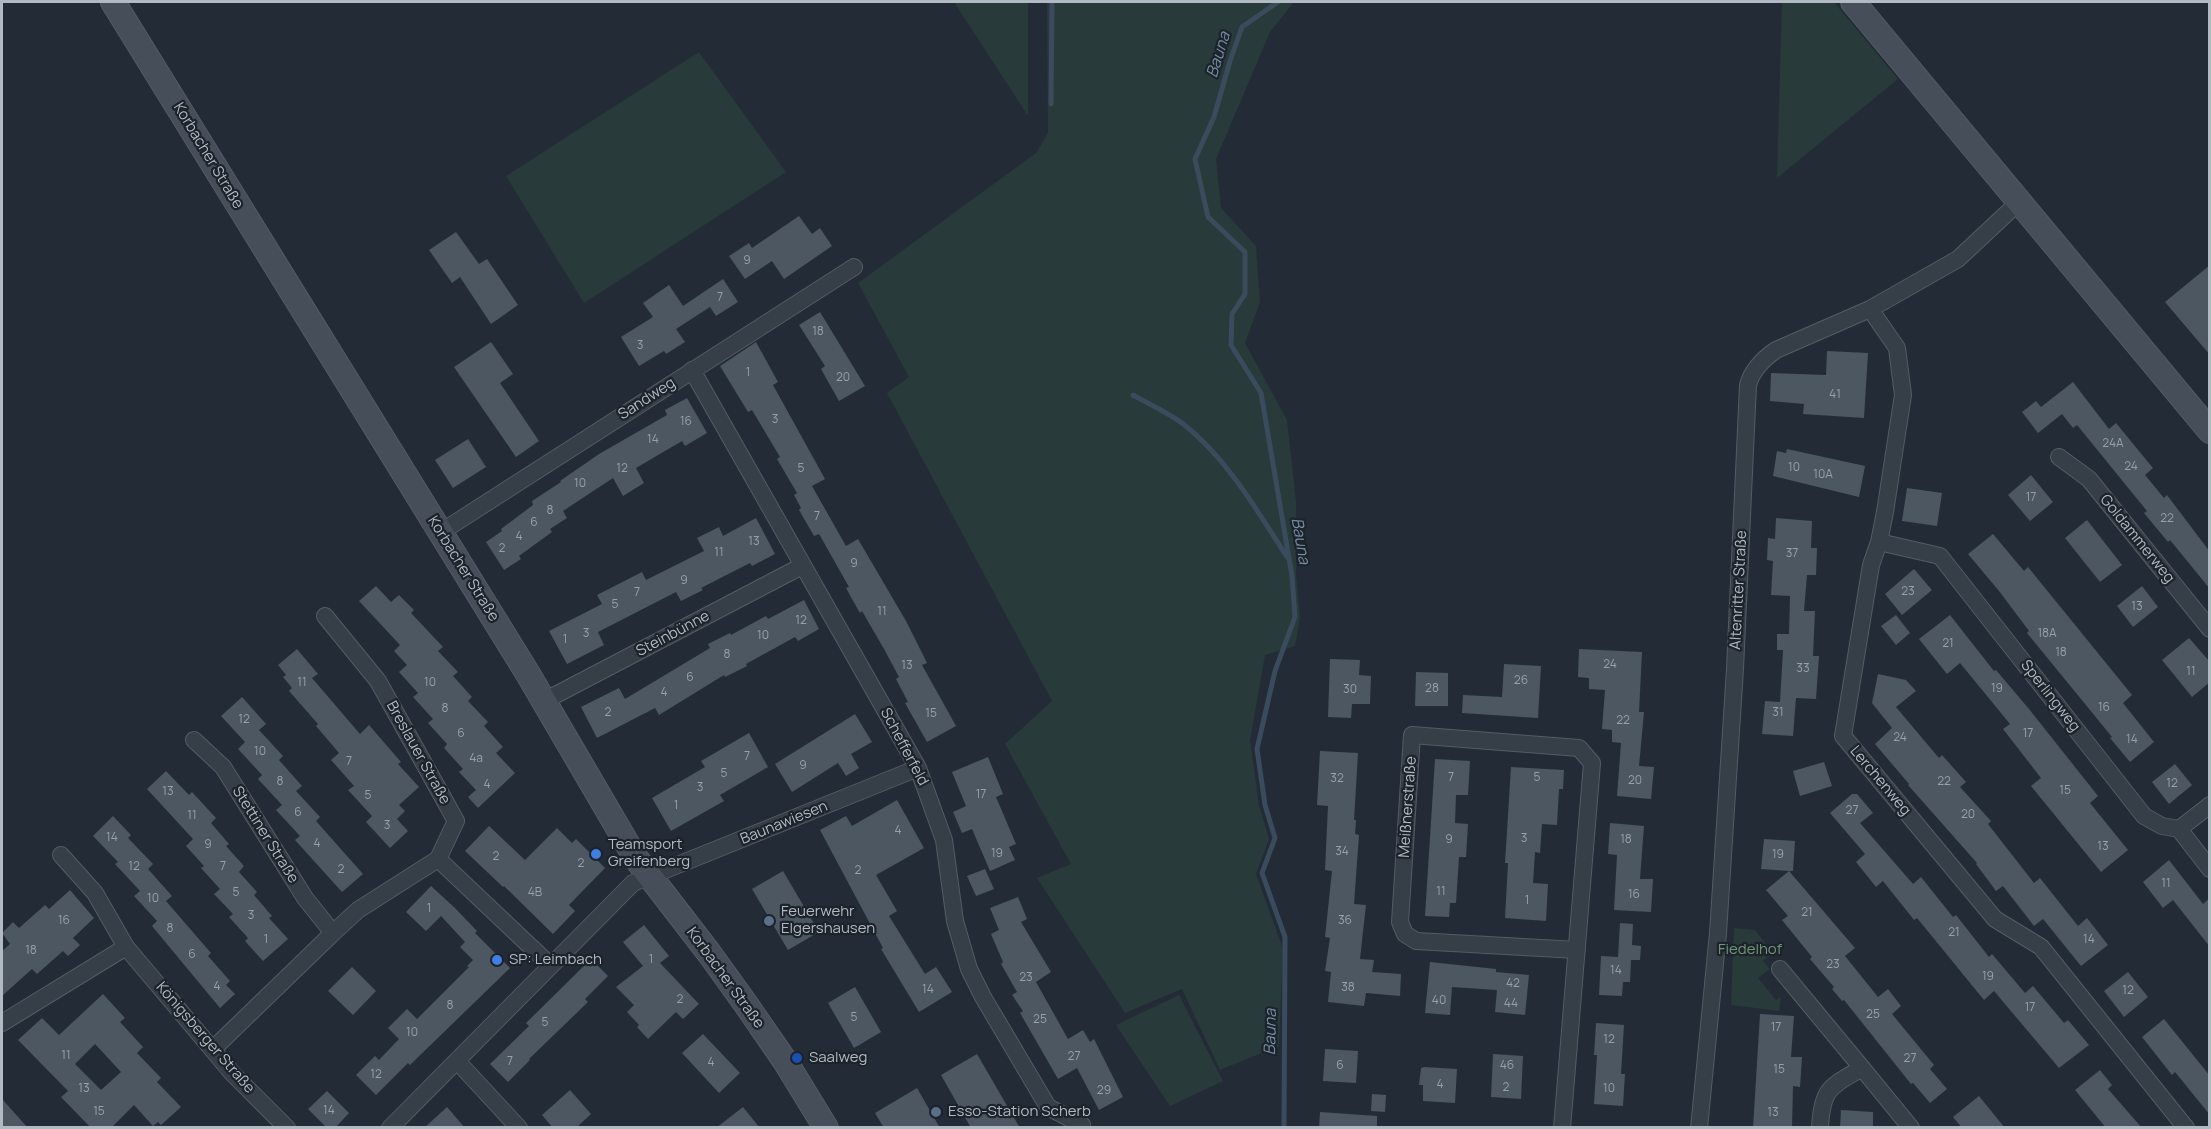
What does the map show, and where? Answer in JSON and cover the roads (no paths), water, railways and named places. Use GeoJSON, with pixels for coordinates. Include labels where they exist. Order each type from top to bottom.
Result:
{"type":"FeatureCollection","features":[{"type":"Feature","properties":{"kind":"street","name":"Korbacher Straße"},"geometry":{"type":"LineString","coordinates":[[113,2],[441,532],[544,701],[635,857],[739,995],[785,1061],[826,1128]]}},
{"type":"Feature","properties":{"kind":"street"},"geometry":{"type":"LineString","coordinates":[[1853,2],[2210,431]]}},
{"type":"Feature","properties":{"kind":"street","name":"Altenritter Straße"},"geometry":{"type":"LineString","coordinates":[[1699,1128],[1718,933],[1751,375],[1765,358],[1776,350],[1870,309],[1958,259],[2020,201]]}},
{"type":"Feature","properties":{"kind":"street","name":"Sandweg"},"geometry":{"type":"LineString","coordinates":[[441,532],[854,267]]}},
{"type":"Feature","properties":{"kind":"street","name":"Lerchenweg"},"geometry":{"type":"LineString","coordinates":[[1870,309],[1897,348],[1903,395],[1885,512],[1879,542],[1870,565],[1843,736],[1995,919],[2041,947],[2186,1128]]}},
{"type":"Feature","properties":{"kind":"street","name":"Schefferfeld"},"geometry":{"type":"LineString","coordinates":[[692,370],[918,768],[944,840],[955,921],[969,969],[1048,1107],[1082,1125]]}},
{"type":"Feature","properties":{"kind":"street","name":"Goldammerweg"},"geometry":{"type":"LineString","coordinates":[[2059,457],[2089,479],[2210,629]]}},
{"type":"Feature","properties":{"kind":"street","name":"Sperlingweg"},"geometry":{"type":"LineString","coordinates":[[1879,542],[1940,556],[2144,816],[2162,826],[2179,829]]}},
{"type":"Feature","properties":{"kind":"street","name":"Steinbünne"},"geometry":{"type":"LineString","coordinates":[[544,701],[802,566]]}},
{"type":"Feature","properties":{"kind":"street","name":"Breslauer Straße"},"geometry":{"type":"LineString","coordinates":[[325,616],[378,681],[456,821],[438,858]]}},
{"type":"Feature","properties":{"kind":"street","name":"Meißnerstraße"},"geometry":{"type":"LineString","coordinates":[[1562,1128],[1577,950],[1592,763],[1579,748],[1412,735],[1400,922],[1405,934],[1416,941],[1577,950]]}},
{"type":"Feature","properties":{"kind":"street","name":"Stettiner Straße"},"geometry":{"type":"LineString","coordinates":[[194,740],[223,767],[305,898],[333,933]]}},
{"type":"Feature","properties":{"kind":"street","name":"Baunawiesen"},"geometry":{"type":"LineString","coordinates":[[650,877],[918,768]]}},
{"type":"Feature","properties":{"kind":"street"},"geometry":{"type":"LineString","coordinates":[[2210,805],[2179,829],[2210,869]]}},
{"type":"Feature","properties":{"kind":"street","name":"Königsberger Straße"},"geometry":{"type":"LineString","coordinates":[[61,855],[95,893],[126,947],[233,1074],[287,1128]]}},
{"type":"Feature","properties":{"kind":"street"},"geometry":{"type":"LineString","coordinates":[[213,1049],[358,910],[438,858],[550,965]]}},
{"type":"Feature","properties":{"kind":"street"},"geometry":{"type":"LineString","coordinates":[[390,1128],[633,883],[650,877]]}},
{"type":"Feature","properties":{"kind":"street"},"geometry":{"type":"LineString","coordinates":[[2,1023],[126,947]]}},
{"type":"Feature","properties":{"kind":"street"},"geometry":{"type":"LineString","coordinates":[[1780,969],[1911,1128]]}},
{"type":"Feature","properties":{"kind":"street"},"geometry":{"type":"LineString","coordinates":[[457,1061],[519,1128]]}},
{"type":"Feature","properties":{"kind":"street"},"geometry":{"type":"LineString","coordinates":[[1820,1128],[1821,1109],[1829,1088],[1862,1068]]}},
{"type":"Feature","properties":{"kind":"waterway"},"geometry":{"type":"LineString","coordinates":[[1051,104],[1052,2]]}},
{"type":"Feature","properties":{"kind":"waterway","name":"Bauna"},"geometry":{"type":"LineString","coordinates":[[1278,2],[1242,27],[1214,117],[1195,159],[1208,217],[1245,252],[1245,294],[1232,314],[1231,345],[1261,393],[1292,576],[1295,617],[1275,671],[1257,749],[1265,805],[1275,838],[1262,873],[1285,937],[1284,1128]]}},
{"type":"Feature","properties":{"kind":"waterway"},"geometry":{"type":"LineString","coordinates":[[1133,395],[1182,423],[1213,452],[1240,485],[1287,557]]}},
{"type":"Feature","properties":{"kind":"place","name":"Teamsport Greifenberg"},"geometry":{"type":"Point","coordinates":[596,854]}},
{"type":"Feature","properties":{"kind":"place","name":"Feuerwehr Elgershausen"},"geometry":{"type":"Point","coordinates":[769,921]}},
{"type":"Feature","properties":{"kind":"place","name":"SP: Leimbach"},"geometry":{"type":"Point","coordinates":[497,960]}},
{"type":"Feature","properties":{"kind":"place","name":"Saalweg"},"geometry":{"type":"Point","coordinates":[797,1058]}},
{"type":"Feature","properties":{"kind":"place","name":"Esso-Station Scherb"},"geometry":{"type":"Point","coordinates":[936,1112]}},
{"type":"Feature","properties":{"kind":"park label","name":"Fiedelhof"},"geometry":{"type":"Point","coordinates":[1750,950]}}]}
